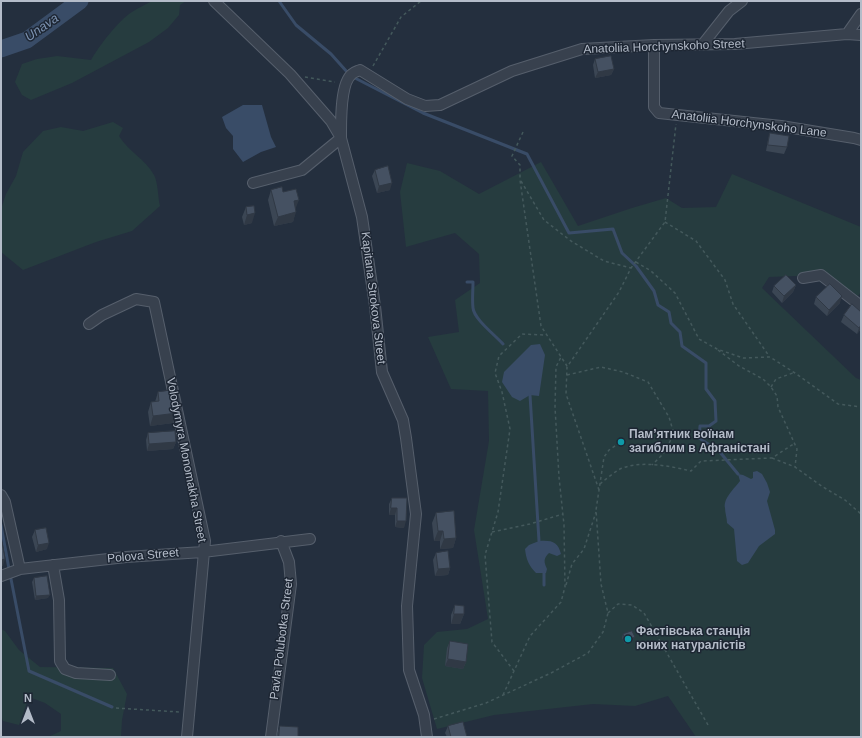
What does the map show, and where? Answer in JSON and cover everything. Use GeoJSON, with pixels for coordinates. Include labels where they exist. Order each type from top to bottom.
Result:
{"type":"FeatureCollection","features":[{"type":"Feature","properties":{"kind":"street","name":"Kapitana Strokova Street"},"geometry":{"type":"LineString","coordinates":[[214,1],[290,74],[331,121],[341,138],[362,217],[375,306],[382,372],[403,420],[406,438],[416,514],[407,606],[409,670],[425,723],[427,737]]}},
{"type":"Feature","properties":{"kind":"street"},"geometry":{"type":"LineString","coordinates":[[703,44],[730,11],[742,1]]}},
{"type":"Feature","properties":{"kind":"street"},"geometry":{"type":"LineString","coordinates":[[847,34],[861,14]]}},
{"type":"Feature","properties":{"kind":"street","name":"Anatoliia Horchynskoho Street"},"geometry":{"type":"LineString","coordinates":[[368,75],[407,99],[425,106],[440,105],[512,72],[582,49],[654,45],[735,44],[847,34],[861,36]]}},
{"type":"Feature","properties":{"kind":"street","name":"Anatoliia Horchynskoho Lane"},"geometry":{"type":"LineString","coordinates":[[654,45],[654,107],[658,113],[781,126],[861,140]]}},
{"type":"Feature","properties":{"kind":"street"},"geometry":{"type":"LineString","coordinates":[[253,183],[302,170],[341,138],[345,84],[351,74],[360,70],[368,75]]}},
{"type":"Feature","properties":{"kind":"street"},"geometry":{"type":"LineString","coordinates":[[803,278],[821,275],[861,306]]}},
{"type":"Feature","properties":{"kind":"street","name":"Volodymyra Monomakha Street"},"geometry":{"type":"LineString","coordinates":[[89,324],[102,315],[136,299],[154,302],[205,541],[187,737]]}},
{"type":"Feature","properties":{"kind":"street"},"geometry":{"type":"LineString","coordinates":[[1,495],[20,569]]}},
{"type":"Feature","properties":{"kind":"street","name":"Polova Street"},"geometry":{"type":"LineString","coordinates":[[1,576],[8,575],[20,569],[53,565],[126,557],[203,552],[282,541],[310,539]]}},
{"type":"Feature","properties":{"kind":"street","name":"Pavla Polubotka Street"},"geometry":{"type":"LineString","coordinates":[[271,737],[291,584],[289,562],[282,541]]}},
{"type":"Feature","properties":{"kind":"street"},"geometry":{"type":"LineString","coordinates":[[53,565],[59,600],[60,661],[65,669],[76,673],[110,675]]}},
{"type":"Feature","properties":{"kind":"path"},"geometry":{"type":"LineString","coordinates":[[368,75],[401,17],[421,1]]}},
{"type":"Feature","properties":{"kind":"path"},"geometry":{"type":"LineString","coordinates":[[306,77],[345,84]]}},
{"type":"Feature","properties":{"kind":"path"},"geometry":{"type":"LineString","coordinates":[[567,367],[619,292],[632,267],[665,222],[677,115]]}},
{"type":"Feature","properties":{"kind":"path"},"geometry":{"type":"LineString","coordinates":[[523,132],[512,156],[520,165],[520,180],[540,326],[567,367],[566,394],[599,490]]}},
{"type":"Feature","properties":{"kind":"path"},"geometry":{"type":"LineString","coordinates":[[520,180],[544,220],[571,241],[604,262],[632,267]]}},
{"type":"Feature","properties":{"kind":"path"},"geometry":{"type":"LineString","coordinates":[[665,222],[696,241],[725,280],[733,304],[770,357],[838,404],[861,407]]}},
{"type":"Feature","properties":{"kind":"path"},"geometry":{"type":"LineString","coordinates":[[636,262],[652,271],[675,293],[699,339],[717,349],[739,366],[763,378],[771,387],[777,396],[778,407],[797,449],[795,466]]}},
{"type":"Feature","properties":{"kind":"path"},"geometry":{"type":"LineString","coordinates":[[514,671],[492,642],[485,555],[498,512],[510,429],[502,392],[495,373],[499,356],[522,334],[546,335]]}},
{"type":"Feature","properties":{"kind":"path"},"geometry":{"type":"LineString","coordinates":[[717,349],[743,358],[770,357]]}},
{"type":"Feature","properties":{"kind":"path"},"geometry":{"type":"LineString","coordinates":[[561,357],[556,367],[555,407],[559,477],[563,514],[566,587]]}},
{"type":"Feature","properties":{"kind":"path"},"geometry":{"type":"LineString","coordinates":[[567,375],[601,367],[623,372],[648,382],[669,417],[674,434],[663,454],[652,465]]}},
{"type":"Feature","properties":{"kind":"path"},"geometry":{"type":"LineString","coordinates":[[771,387],[776,378],[794,373]]}},
{"type":"Feature","properties":{"kind":"path"},"geometry":{"type":"LineString","coordinates":[[502,696],[530,636],[561,602],[572,564],[584,548],[596,510],[604,458],[609,450],[620,442]]}},
{"type":"Feature","properties":{"kind":"path"},"geometry":{"type":"LineString","coordinates":[[772,458],[794,443]]}},
{"type":"Feature","properties":{"kind":"path"},"geometry":{"type":"LineString","coordinates":[[600,484],[620,469],[632,466],[662,464],[691,471],[701,460],[772,458],[795,466],[823,488],[845,500],[861,514]]}},
{"type":"Feature","properties":{"kind":"path"},"geometry":{"type":"LineString","coordinates":[[425,723],[502,696],[551,673],[588,653],[603,632],[608,613],[601,584],[596,510]]}},
{"type":"Feature","properties":{"kind":"path"},"geometry":{"type":"LineString","coordinates":[[492,532],[531,524],[563,514]]}},
{"type":"Feature","properties":{"kind":"path"},"geometry":{"type":"LineString","coordinates":[[608,613],[618,604],[632,605],[644,613],[708,725]]}},
{"type":"Feature","properties":{"kind":"path"},"geometry":{"type":"LineString","coordinates":[[116,708],[189,712]]}},
{"type":"Feature","properties":{"kind":"green space"},"geometry":{"type":"Polygon","coordinates":[[[152,1],[186,1],[180,5],[179,15],[168,28],[149,42],[72,83],[31,100],[22,95],[15,82],[22,64],[37,59],[57,56],[91,60],[104,41],[121,21],[132,12],[152,1]]]}},
{"type":"Feature","properties":{"kind":"green space"},"geometry":{"type":"Polygon","coordinates":[[[113,122],[123,128],[119,136],[146,164],[154,175],[160,206],[132,231],[96,242],[23,270],[1,252],[1,209],[6,194],[16,176],[23,152],[43,131],[61,127],[83,131],[113,122]]]}},
{"type":"Feature","properties":{"kind":"green space"},"geometry":{"type":"Polygon","coordinates":[[[541,162],[578,226],[666,198],[682,208],[716,207],[732,174],[861,227],[861,292],[858,296],[822,270],[796,276],[769,277],[762,288],[856,378],[861,380],[861,737],[696,737],[668,696],[635,706],[593,704],[494,715],[437,729],[422,678],[424,645],[437,632],[467,629],[488,619],[474,530],[489,441],[488,391],[451,389],[428,337],[459,332],[455,300],[480,283],[479,254],[455,233],[406,247],[400,192],[407,163],[440,171],[479,194],[541,162]]]}},
{"type":"Feature","properties":{"kind":"green space"},"geometry":{"type":"Polygon","coordinates":[[[1,629],[5,631],[19,650],[40,667],[113,668],[127,694],[122,720],[121,737],[48,737],[61,731],[61,714],[45,703],[29,697],[19,725],[3,721],[1,715],[1,629]]]}},
{"type":"Feature","properties":{"kind":"water"},"geometry":{"type":"Polygon","coordinates":[[[243,105],[262,105],[271,137],[276,147],[261,152],[243,162],[233,149],[233,136],[226,128],[222,117],[243,105]]]}},
{"type":"Feature","properties":{"kind":"water"},"geometry":{"type":"Polygon","coordinates":[[[540,344],[545,355],[539,396],[530,395],[520,401],[512,397],[502,382],[504,372],[531,345],[540,344]]]}},
{"type":"Feature","properties":{"kind":"water"},"geometry":{"type":"Polygon","coordinates":[[[757,471],[762,474],[770,492],[767,501],[775,534],[759,546],[748,563],[742,565],[737,561],[734,529],[727,523],[725,504],[728,497],[740,481],[738,474],[751,479],[753,478],[753,472],[757,471]]]}},
{"type":"Feature","properties":{"kind":"water"},"geometry":{"type":"Polygon","coordinates":[[[539,541],[548,541],[556,544],[561,554],[557,556],[549,553],[547,555],[545,561],[547,569],[546,573],[536,573],[531,568],[526,556],[525,549],[529,545],[539,541]]]}},
{"type":"Feature","properties":{"kind":"building"},"geometry":{"type":"Polygon","coordinates":[[[611,56],[614,69],[598,72],[595,59],[611,56]]]}},
{"type":"Feature","properties":{"kind":"building"},"geometry":{"type":"Polygon","coordinates":[[[770,133],[789,136],[787,147],[768,145],[770,133]]]}},
{"type":"Feature","properties":{"kind":"building"},"geometry":{"type":"Polygon","coordinates":[[[388,166],[392,183],[379,186],[375,170],[388,166]]]}},
{"type":"Feature","properties":{"kind":"building"},"geometry":{"type":"Polygon","coordinates":[[[282,187],[283,192],[296,189],[299,200],[294,201],[296,212],[278,217],[271,190],[282,187]]]}},
{"type":"Feature","properties":{"kind":"building"},"geometry":{"type":"Polygon","coordinates":[[[254,206],[255,213],[247,215],[246,207],[254,206]]]}},
{"type":"Feature","properties":{"kind":"building"},"geometry":{"type":"Polygon","coordinates":[[[786,275],[796,285],[784,296],[774,286],[786,275]]]}},
{"type":"Feature","properties":{"kind":"building"},"geometry":{"type":"Polygon","coordinates":[[[830,284],[842,296],[829,310],[816,297],[830,284]]]}},
{"type":"Feature","properties":{"kind":"building"},"geometry":{"type":"Polygon","coordinates":[[[852,304],[861,312],[861,325],[859,328],[844,315],[852,304]]]}},
{"type":"Feature","properties":{"kind":"building"},"geometry":{"type":"Polygon","coordinates":[[[174,390],[177,413],[153,416],[151,402],[159,401],[158,392],[174,390]]]}},
{"type":"Feature","properties":{"kind":"building"},"geometry":{"type":"Polygon","coordinates":[[[175,431],[176,442],[149,444],[148,433],[175,431]]]}},
{"type":"Feature","properties":{"kind":"building"},"geometry":{"type":"Polygon","coordinates":[[[392,498],[407,498],[406,521],[397,521],[397,508],[391,508],[392,498]]]}},
{"type":"Feature","properties":{"kind":"building"},"geometry":{"type":"Polygon","coordinates":[[[454,511],[456,538],[444,539],[443,531],[438,531],[436,513],[454,511]]]}},
{"type":"Feature","properties":{"kind":"building"},"geometry":{"type":"Polygon","coordinates":[[[46,528],[49,543],[38,545],[35,530],[46,528]]]}},
{"type":"Feature","properties":{"kind":"building"},"geometry":{"type":"Polygon","coordinates":[[[1,542],[5,559],[1,560],[1,542]]]}},
{"type":"Feature","properties":{"kind":"building"},"geometry":{"type":"Polygon","coordinates":[[[448,551],[450,568],[438,569],[436,553],[448,551]]]}},
{"type":"Feature","properties":{"kind":"building"},"geometry":{"type":"Polygon","coordinates":[[[47,576],[50,595],[36,596],[34,578],[47,576]]]}},
{"type":"Feature","properties":{"kind":"building"},"geometry":{"type":"Polygon","coordinates":[[[455,605],[464,606],[464,614],[454,614],[455,605]]]}},
{"type":"Feature","properties":{"kind":"building"},"geometry":{"type":"Polygon","coordinates":[[[632,631],[635,637],[626,641],[623,634],[632,631]]]}},
{"type":"Feature","properties":{"kind":"building"},"geometry":{"type":"Polygon","coordinates":[[[450,641],[468,644],[466,662],[448,659],[450,641]]]}},
{"type":"Feature","properties":{"kind":"building"},"geometry":{"type":"Polygon","coordinates":[[[463,722],[467,737],[451,737],[448,726],[463,722]]]}},
{"type":"Feature","properties":{"kind":"building"},"geometry":{"type":"Polygon","coordinates":[[[280,726],[298,727],[298,737],[279,737],[280,726]]]}},
{"type":"Feature","properties":{"kind":"waterway","name":"Unava"},"geometry":{"type":"LineString","coordinates":[[1,49],[27,40],[80,1]]}},
{"type":"Feature","properties":{"kind":"waterway"},"geometry":{"type":"LineString","coordinates":[[279,1],[296,25],[331,54],[348,73]]}},
{"type":"Feature","properties":{"kind":"waterway"},"geometry":{"type":"LineString","coordinates":[[353,77],[423,113],[527,154],[569,233],[613,229],[622,253],[636,266],[654,291],[658,305],[669,312],[671,323],[680,332],[682,346],[706,363],[706,389],[715,401],[716,421],[709,426],[700,426],[699,438],[719,451],[738,474]]}},
{"type":"Feature","properties":{"kind":"waterway"},"geometry":{"type":"LineString","coordinates":[[467,282],[473,282],[474,312],[481,322],[503,344]]}},
{"type":"Feature","properties":{"kind":"waterway"},"geometry":{"type":"LineString","coordinates":[[530,395],[539,541]]}},
{"type":"Feature","properties":{"kind":"waterway"},"geometry":{"type":"LineString","coordinates":[[1,525],[9,569]]}},
{"type":"Feature","properties":{"kind":"waterway"},"geometry":{"type":"LineString","coordinates":[[544,573],[544,585]]}},
{"type":"Feature","properties":{"kind":"waterway"},"geometry":{"type":"LineString","coordinates":[[11,579],[29,671],[112,707]]}},
{"type":"Feature","properties":{"kind":"place","name":"Пам’ятник воїнам загиблим в Афганістані"},"geometry":{"type":"Point","coordinates":[621,442]}},
{"type":"Feature","properties":{"kind":"place","name":"Фастівська станція юних натуралістів"},"geometry":{"type":"Point","coordinates":[628,639]}}]}
